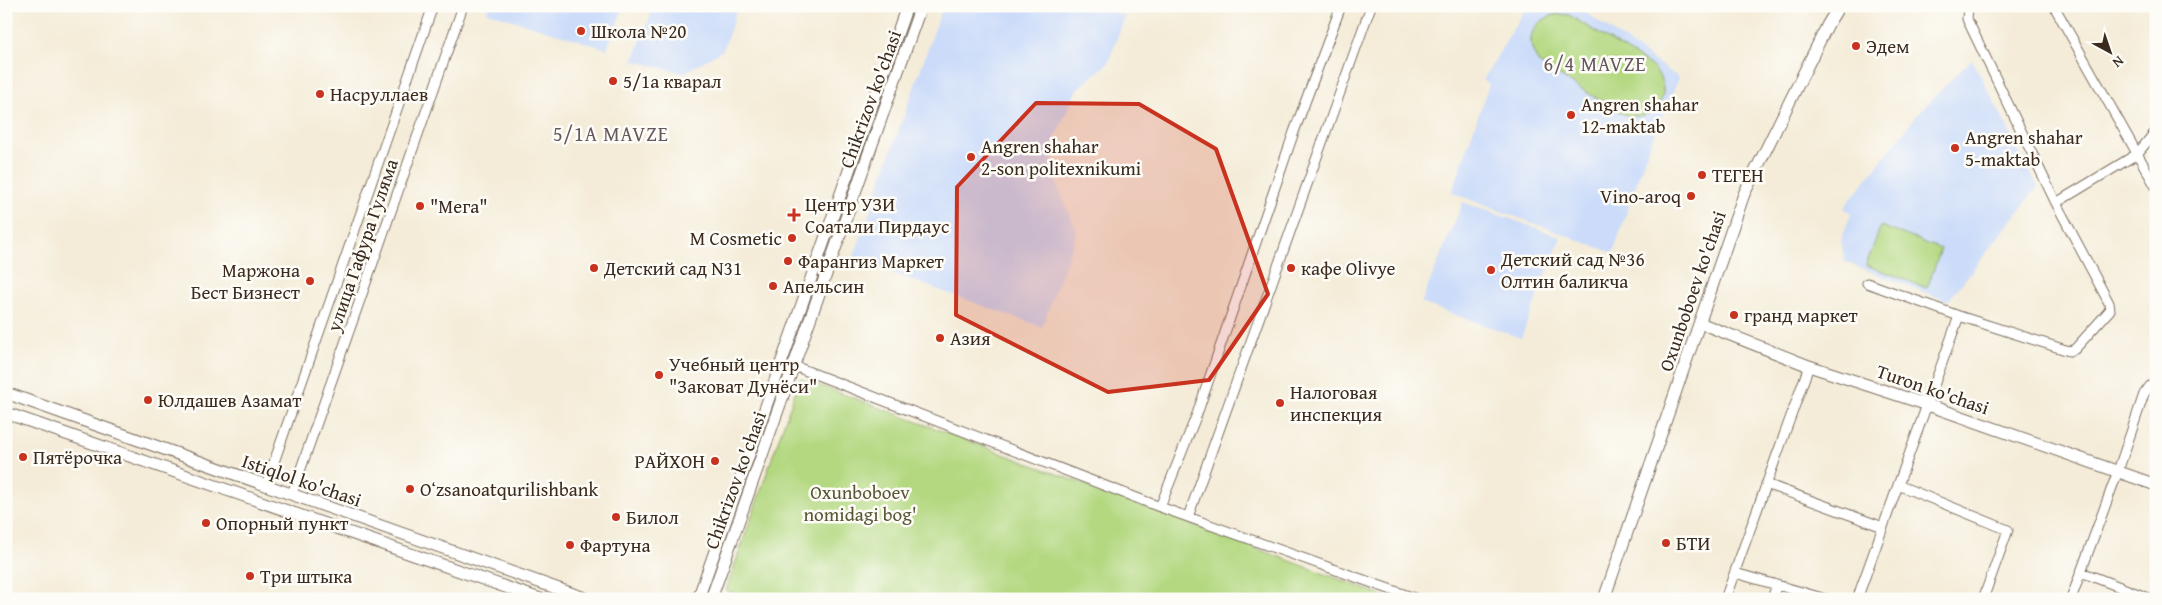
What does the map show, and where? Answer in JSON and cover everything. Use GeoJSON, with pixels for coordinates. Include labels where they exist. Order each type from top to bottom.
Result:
{"type":"FeatureCollection","features":[{"type":"Feature","properties":{"kind":"main road","name":"Chikrizov ko'chasi"},"geometry":{"type":"LineString","coordinates":[[704,598],[907,6]]}},
{"type":"Feature","properties":{"kind":"main road","name":"Chikrizov ko'chasi"},"geometry":{"type":"LineString","coordinates":[[704,598],[794,366],[921,6]]}},
{"type":"Feature","properties":{"kind":"main road","name":"Oxunboboev ko'chasi"},"geometry":{"type":"LineString","coordinates":[[1604,599],[1744,194],[1828,24],[1839,6]]}},
{"type":"Feature","properties":{"kind":"main road","name":"Turon ko'chasi"},"geometry":{"type":"LineString","coordinates":[[1700,323],[1809,366],[1928,405],[2156,485]]}},
{"type":"Feature","properties":{"kind":"main road","name":"Istiqlol ko'chasi"},"geometry":{"type":"LineString","coordinates":[[6,393],[587,599]]}},
{"type":"Feature","properties":{"kind":"main road","name":"Istiqlol ko'chasi"},"geometry":{"type":"LineString","coordinates":[[6,413],[540,599]]}},
{"type":"Feature","properties":{"kind":"main road"},"geometry":{"type":"LineString","coordinates":[[215,486],[221,470]]}},
{"type":"Feature","properties":{"kind":"street"},"geometry":{"type":"LineString","coordinates":[[266,485],[433,6]]}},
{"type":"Feature","properties":{"kind":"street","name":"улица Гафура Гуляма"},"geometry":{"type":"LineString","coordinates":[[292,494],[463,6]]}},
{"type":"Feature","properties":{"kind":"street"},"geometry":{"type":"LineString","coordinates":[[1160,507],[1198,414],[1294,132],[1340,6]]}},
{"type":"Feature","properties":{"kind":"street"},"geometry":{"type":"LineString","coordinates":[[1188,517],[1371,6]]}},
{"type":"Feature","properties":{"kind":"street"},"geometry":{"type":"LineString","coordinates":[[1868,283],[1959,316],[2069,350],[2075,348],[2110,310],[2109,303],[2056,203],[1967,19],[1968,6]]}},
{"type":"Feature","properties":{"kind":"street"},"geometry":{"type":"LineString","coordinates":[[2054,6],[2156,186]]}},
{"type":"Feature","properties":{"kind":"street"},"geometry":{"type":"LineString","coordinates":[[2056,203],[2137,154],[2156,131]]}},
{"type":"Feature","properties":{"kind":"street"},"geometry":{"type":"LineString","coordinates":[[1857,599],[1959,316]]}},
{"type":"Feature","properties":{"kind":"street"},"geometry":{"type":"LineString","coordinates":[[794,366],[1160,507],[1417,599]]}},
{"type":"Feature","properties":{"kind":"street"},"geometry":{"type":"LineString","coordinates":[[1725,599],[1809,366]]}},
{"type":"Feature","properties":{"kind":"street"},"geometry":{"type":"LineString","coordinates":[[2071,599],[2144,394],[2156,382]]}},
{"type":"Feature","properties":{"kind":"street"},"geometry":{"type":"LineString","coordinates":[[1766,484],[1883,527]]}},
{"type":"Feature","properties":{"kind":"street"},"geometry":{"type":"LineString","coordinates":[[1898,485],[2008,530],[1983,599]]}},
{"type":"Feature","properties":{"kind":"street"},"geometry":{"type":"LineString","coordinates":[[2081,572],[2151,599]]}},
{"type":"Feature","properties":{"kind":"street"},"geometry":{"type":"LineString","coordinates":[[1735,573],[1826,599]]}},
{"type":"Feature","properties":{"kind":"street"},"geometry":{"type":"LineString","coordinates":[[1772,599],[1777,584]]}},
{"type":"Feature","properties":{"kind":"highlighted area"},"geometry":{"type":"Polygon","coordinates":[[[1036,103],[1139,104],[1216,149],[1268,294],[1209,380],[1108,392],[956,315],[957,187],[1036,103]]]}},
{"type":"Feature","properties":{"kind":"shaded area","name":"Школа №20"},"geometry":{"type":"Polygon","coordinates":[[[489,6],[624,6],[607,49],[487,12],[489,6]]]}},
{"type":"Feature","properties":{"kind":"shaded area"},"geometry":{"type":"Polygon","coordinates":[[[654,6],[738,6],[723,50],[684,73],[633,61],[654,6]]]}},
{"type":"Feature","properties":{"kind":"shaded area","name":"Angren shahar 2-son politexnikumi"},"geometry":{"type":"Polygon","coordinates":[[[943,6],[1095,6],[1125,16],[1108,63],[1077,89],[1053,142],[1051,171],[1077,232],[1042,327],[853,259],[943,6]]]}},
{"type":"Feature","properties":{"kind":"shaded area","name":"Angren shahar 12-maktab"},"geometry":{"type":"Polygon","coordinates":[[[1527,6],[1576,6],[1679,78],[1649,146],[1613,253],[1452,193],[1489,84],[1483,80],[1527,6]]]}},
{"type":"Feature","properties":{"kind":"shaded area","name":"Angren shahar 5-maktab"},"geometry":{"type":"Polygon","coordinates":[[[1972,59],[2038,187],[1948,301],[1845,262],[1841,240],[1851,214],[1844,208],[1921,110],[1972,59]]]}},
{"type":"Feature","properties":{"kind":"shaded area","name":"Детский сад №36 Олтин баликча"},"geometry":{"type":"Polygon","coordinates":[[[1463,202],[1561,237],[1521,338],[1421,303],[1463,202]]]}},
{"type":"Feature","properties":{"kind":"green space"},"geometry":{"type":"Polygon","coordinates":[[[1560,14],[1569,15],[1650,65],[1659,75],[1663,85],[1663,95],[1660,104],[1653,111],[1644,115],[1633,116],[1621,113],[1540,64],[1532,47],[1531,39],[1533,32],[1543,20],[1560,14]]]}},
{"type":"Feature","properties":{"kind":"green space"},"geometry":{"type":"Polygon","coordinates":[[[1881,226],[1941,249],[1927,288],[1866,265],[1881,226]]]}},
{"type":"Feature","properties":{"kind":"green space","name":"Oxunboboev nomidagi bog'"},"geometry":{"type":"Polygon","coordinates":[[[800,378],[1392,599],[746,599],[726,590],[800,378]]]}},
{"type":"Feature","properties":{"kind":"place","name":"Школа №20"},"geometry":{"type":"Point","coordinates":[581,31]}},
{"type":"Feature","properties":{"kind":"place","name":"Эдем"},"geometry":{"type":"Point","coordinates":[1856,46]}},
{"type":"Feature","properties":{"kind":"place","name":"5/1а кварал"},"geometry":{"type":"Point","coordinates":[613,81]}},
{"type":"Feature","properties":{"kind":"place","name":"Насруллаев"},"geometry":{"type":"Point","coordinates":[320,94]}},
{"type":"Feature","properties":{"kind":"place","name":"Angren shahar 12-maktab"},"geometry":{"type":"Point","coordinates":[1571,115]}},
{"type":"Feature","properties":{"kind":"place","name":"Angren shahar 5-maktab"},"geometry":{"type":"Point","coordinates":[1955,148]}},
{"type":"Feature","properties":{"kind":"place","name":"Angren shahar 2-son politexnikumi"},"geometry":{"type":"Point","coordinates":[971,157]}},
{"type":"Feature","properties":{"kind":"place","name":"ТЕГЕН"},"geometry":{"type":"Point","coordinates":[1702,175]}},
{"type":"Feature","properties":{"kind":"place","name":"Vino-aroq"},"geometry":{"type":"Point","coordinates":[1691,196]}},
{"type":"Feature","properties":{"kind":"place","name":"\"Мега\""},"geometry":{"type":"Point","coordinates":[420,206]}},
{"type":"Feature","properties":{"kind":"place","name":"Центр УЗИ Соатали Пирдаус"},"geometry":{"type":"Point","coordinates":[794,215]}},
{"type":"Feature","properties":{"kind":"place","name":"M Cosmetic"},"geometry":{"type":"Point","coordinates":[792,238]}},
{"type":"Feature","properties":{"kind":"place","name":"Фарангиз Маркет"},"geometry":{"type":"Point","coordinates":[788,261]}},
{"type":"Feature","properties":{"kind":"place","name":"Детский сад N31"},"geometry":{"type":"Point","coordinates":[594,268]}},
{"type":"Feature","properties":{"kind":"place","name":"кафе Olivye"},"geometry":{"type":"Point","coordinates":[1291,268]}},
{"type":"Feature","properties":{"kind":"place","name":"Детский сад №36 Олтин баликча"},"geometry":{"type":"Point","coordinates":[1491,270]}},
{"type":"Feature","properties":{"kind":"place","name":"Маржона Бест Бизнест"},"geometry":{"type":"Point","coordinates":[310,281]}},
{"type":"Feature","properties":{"kind":"place","name":"Апельсин"},"geometry":{"type":"Point","coordinates":[773,286]}},
{"type":"Feature","properties":{"kind":"place","name":"гранд маркет"},"geometry":{"type":"Point","coordinates":[1734,315]}},
{"type":"Feature","properties":{"kind":"place","name":"Азия"},"geometry":{"type":"Point","coordinates":[940,338]}},
{"type":"Feature","properties":{"kind":"place","name":"Учебный центр \"Заковат Дунёси\""},"geometry":{"type":"Point","coordinates":[659,375]}},
{"type":"Feature","properties":{"kind":"place","name":"Юлдашев Азамат"},"geometry":{"type":"Point","coordinates":[148,400]}},
{"type":"Feature","properties":{"kind":"place","name":"Налоговая инспекция"},"geometry":{"type":"Point","coordinates":[1280,403]}},
{"type":"Feature","properties":{"kind":"place","name":"Пятёрочка"},"geometry":{"type":"Point","coordinates":[23,457]}},
{"type":"Feature","properties":{"kind":"place","name":"РАЙХОН"},"geometry":{"type":"Point","coordinates":[715,461]}},
{"type":"Feature","properties":{"kind":"place","name":"Oʻzsanoatqurilishbank"},"geometry":{"type":"Point","coordinates":[410,489]}},
{"type":"Feature","properties":{"kind":"place","name":"Билол"},"geometry":{"type":"Point","coordinates":[616,517]}},
{"type":"Feature","properties":{"kind":"place","name":"Опорный пункт"},"geometry":{"type":"Point","coordinates":[206,523]}},
{"type":"Feature","properties":{"kind":"place","name":"БТИ"},"geometry":{"type":"Point","coordinates":[1666,543]}},
{"type":"Feature","properties":{"kind":"place","name":"Фартуна"},"geometry":{"type":"Point","coordinates":[570,545]}},
{"type":"Feature","properties":{"kind":"place","name":"Три штыка"},"geometry":{"type":"Point","coordinates":[250,576]}},
{"type":"Feature","properties":{"kind":"district","name":"6/4 MAVZE"},"geometry":{"type":"Point","coordinates":[1595,64]}},
{"type":"Feature","properties":{"kind":"district","name":"5/1A MAVZE"},"geometry":{"type":"Point","coordinates":[611,134]}}]}
